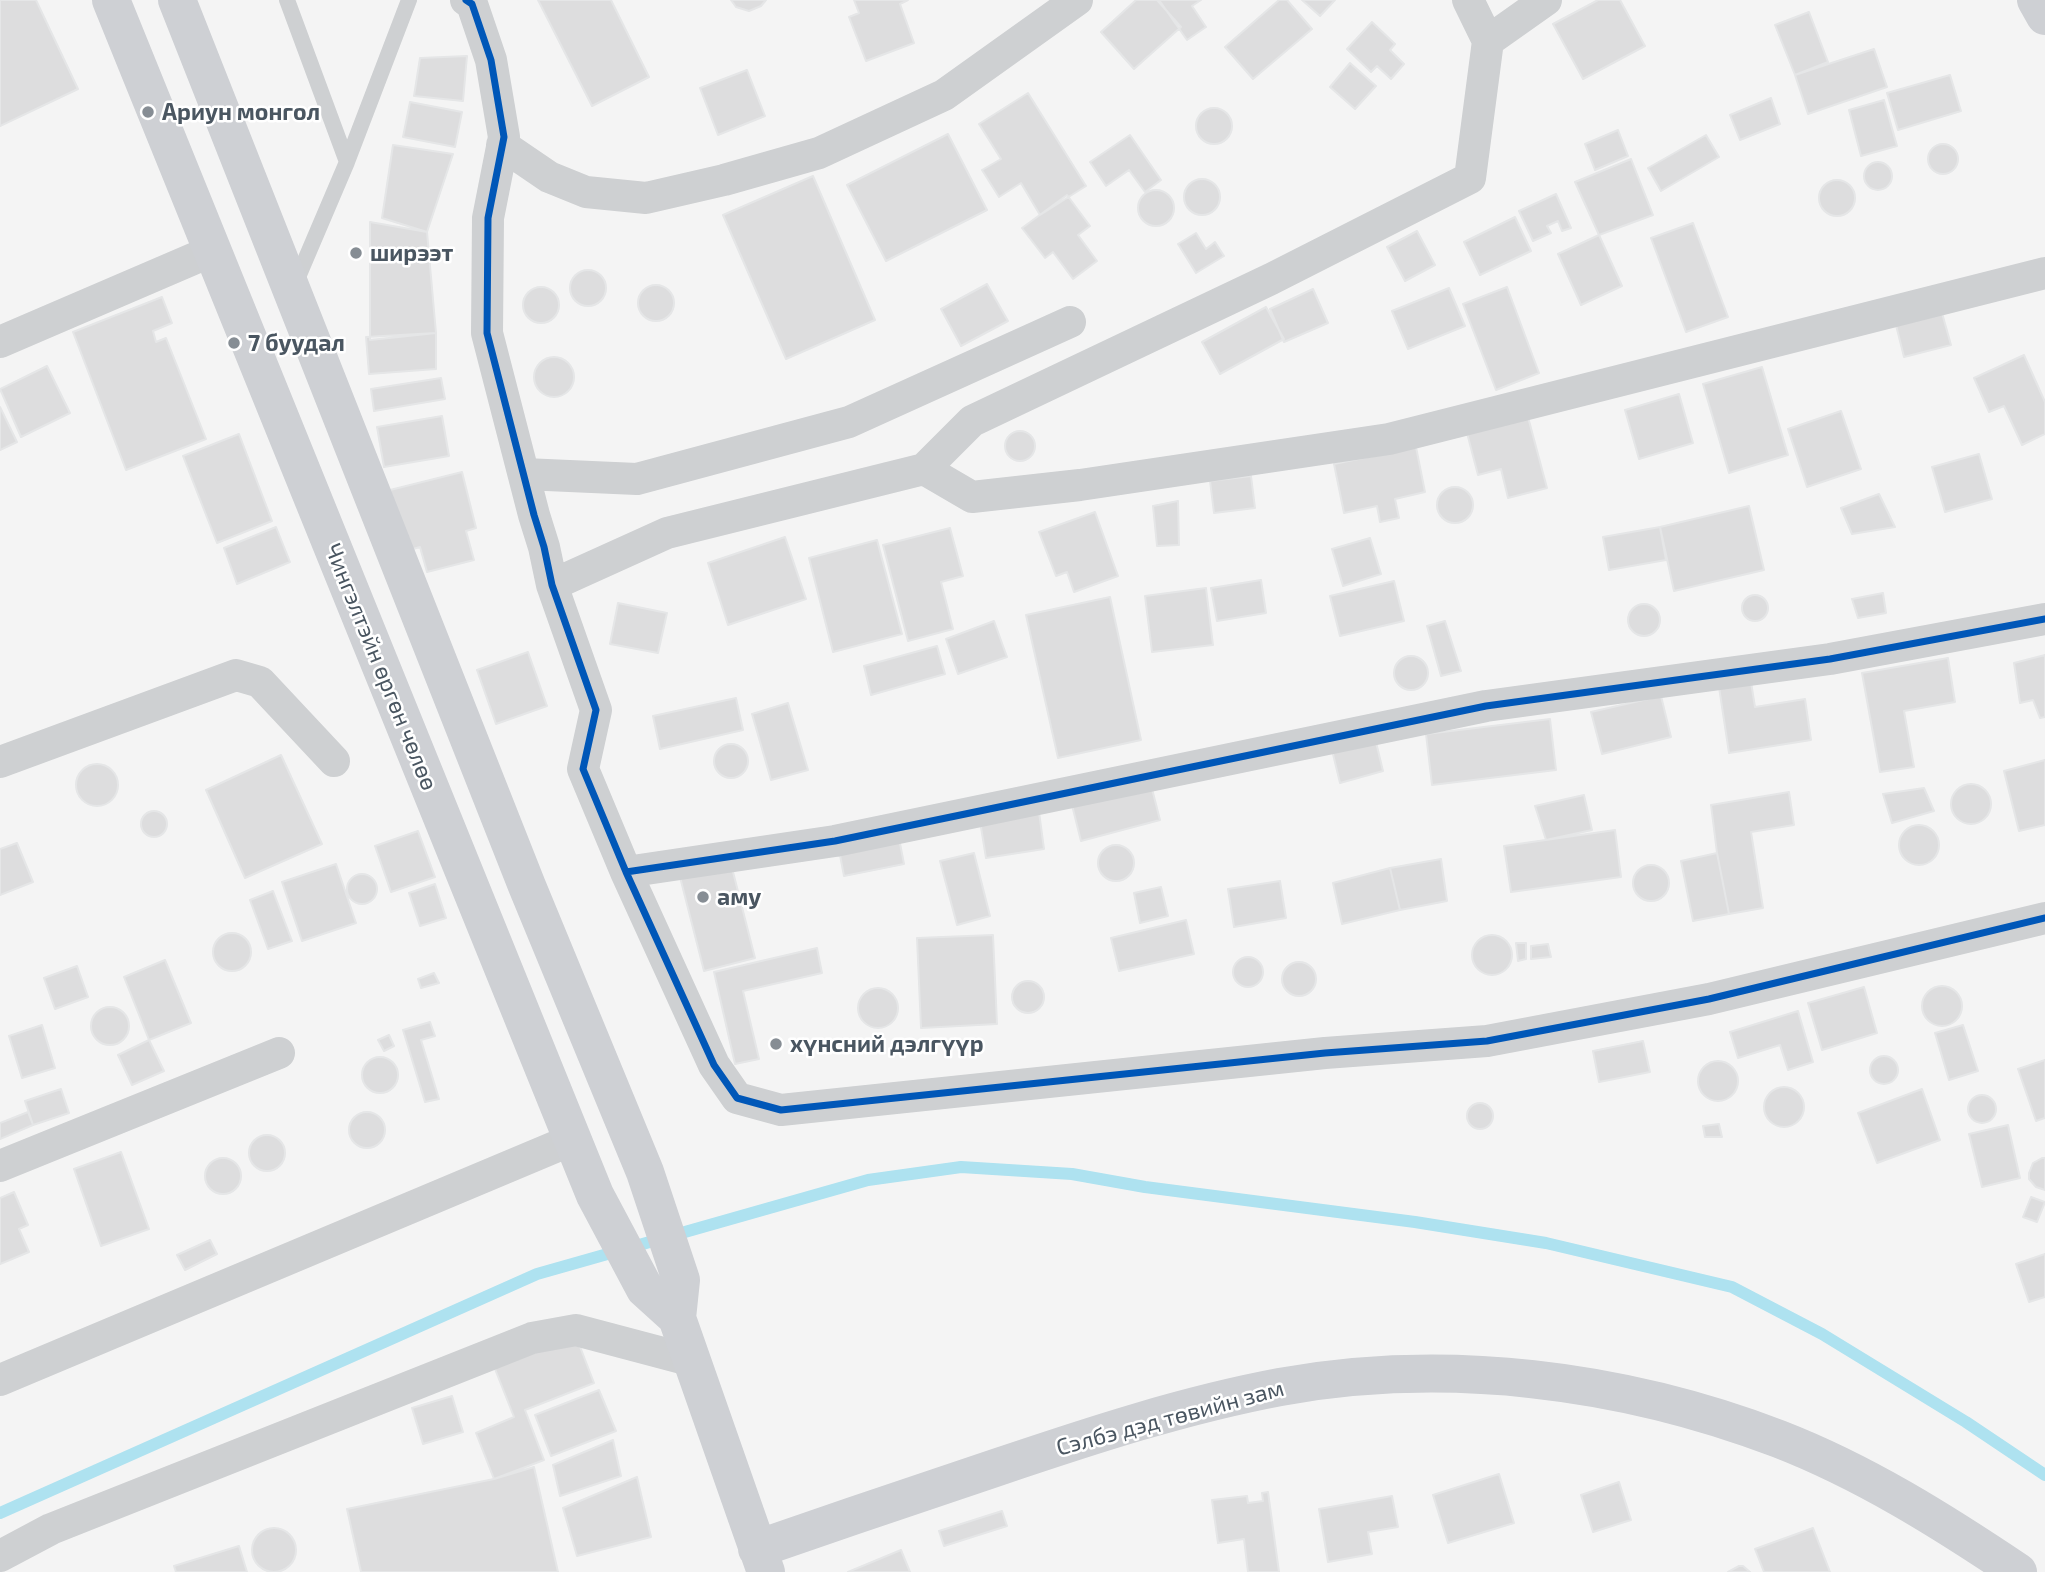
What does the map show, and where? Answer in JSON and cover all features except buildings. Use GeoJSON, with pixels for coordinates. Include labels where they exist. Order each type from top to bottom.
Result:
{"type":"FeatureCollection","features":[{"type":"Feature","properties":{"kind":"main road","name":"Чингэлтэйн өргөн чөлөө"},"geometry":{"type":"LineString","coordinates":[[111,0],[595,1195],[663,1284]]}},
{"type":"Feature","properties":{"kind":"main road","name":"Чингэлтэйн өргөн чөлөө"},"geometry":{"type":"LineString","coordinates":[[177,0],[527,886],[645,1172],[663,1284],[693,1361],[762,1560]]}},
{"type":"Feature","properties":{"kind":"main road"},"geometry":{"type":"LineString","coordinates":[[2036,0],[2045,16]]}},
{"type":"Feature","properties":{"kind":"main road","name":"Сэлбэ дэд төвийн зам"},"geometry":{"type":"LineString","coordinates":[[762,1560],[1079,1440],[1229,1398],[1328,1380],[1371,1375],[1438,1373],[1507,1376],[1582,1386],[1711,1415],[1780,1439],[1858,1475],[1909,1502],[2018,1572]]}},
{"type":"Feature","properties":{"kind":"street"},"geometry":{"type":"LineString","coordinates":[[502,145],[550,177],[586,192],[646,198],[724,180],[819,153],[944,95],[1077,0]]}},
{"type":"Feature","properties":{"kind":"street"},"geometry":{"type":"LineString","coordinates":[[552,585],[667,533],[924,468],[972,421],[1271,279],[1470,178],[1488,41],[1468,0]]}},
{"type":"Feature","properties":{"kind":"street"},"geometry":{"type":"LineString","coordinates":[[1488,41],[1546,0]]}},
{"type":"Feature","properties":{"kind":"street"},"geometry":{"type":"LineString","coordinates":[[473,1],[491,60],[505,137],[488,218],[487,333],[552,585],[596,710],[583,769],[626,872],[714,1065],[737,1098],[781,1110],[1325,1053],[1487,1041],[1709,999],[2045,918]]}},
{"type":"Feature","properties":{"kind":"street"},"geometry":{"type":"LineString","coordinates":[[0,342],[214,250]]}},
{"type":"Feature","properties":{"kind":"street"},"geometry":{"type":"LineString","coordinates":[[924,468],[972,497],[1080,485],[1389,439],[2045,272]]}},
{"type":"Feature","properties":{"kind":"street"},"geometry":{"type":"LineString","coordinates":[[524,474],[637,479],[849,422],[1070,322]]}},
{"type":"Feature","properties":{"kind":"street"},"geometry":{"type":"LineString","coordinates":[[626,872],[835,841],[1486,706],[1820,661],[2045,618]]}},
{"type":"Feature","properties":{"kind":"street"},"geometry":{"type":"LineString","coordinates":[[0,762],[236,675],[260,682],[334,761]]}},
{"type":"Feature","properties":{"kind":"street"},"geometry":{"type":"LineString","coordinates":[[0,1166],[279,1053]]}},
{"type":"Feature","properties":{"kind":"street"},"geometry":{"type":"LineString","coordinates":[[0,1380],[574,1139]]}},
{"type":"Feature","properties":{"kind":"street"},"geometry":{"type":"LineString","coordinates":[[0,1556],[51,1529],[532,1338],[576,1330],[693,1361]]}},
{"type":"Feature","properties":{"kind":"lane"},"geometry":{"type":"LineString","coordinates":[[287,0],[347,162]]}},
{"type":"Feature","properties":{"kind":"lane"},"geometry":{"type":"LineString","coordinates":[[293,289],[347,162],[409,0]]}},
{"type":"Feature","properties":{"kind":"waterway"},"geometry":{"type":"LineString","coordinates":[[0,1513],[537,1274],[868,1180],[961,1167],[1072,1174],[1145,1187],[1415,1222],[1546,1243],[1732,1287],[1822,1334],[1966,1422],[2045,1475]]}},
{"type":"Feature","properties":{"kind":"cycle path"},"geometry":{"type":"LineString","coordinates":[[466,0],[472,4],[491,60],[504,137],[488,218],[487,333],[552,585],[596,710],[583,769],[626,872],[714,1065],[737,1098],[781,1110],[1325,1053],[1487,1041],[1709,999],[2045,918]]}},
{"type":"Feature","properties":{"kind":"cycle path"},"geometry":{"type":"LineString","coordinates":[[626,872],[835,841],[1486,706],[1830,659],[2045,619]]}},
{"type":"Feature","properties":{"kind":"place","name":"Ариун монгол"},"geometry":{"type":"Point","coordinates":[148,112]}},
{"type":"Feature","properties":{"kind":"place","name":"ширээт"},"geometry":{"type":"Point","coordinates":[356,253]}},
{"type":"Feature","properties":{"kind":"place","name":"7 буудал"},"geometry":{"type":"Point","coordinates":[234,343]}},
{"type":"Feature","properties":{"kind":"place","name":"аму"},"geometry":{"type":"Point","coordinates":[703,897]}},
{"type":"Feature","properties":{"kind":"place","name":"хүнсний дэлгүүр"},"geometry":{"type":"Point","coordinates":[776,1044]}}]}
